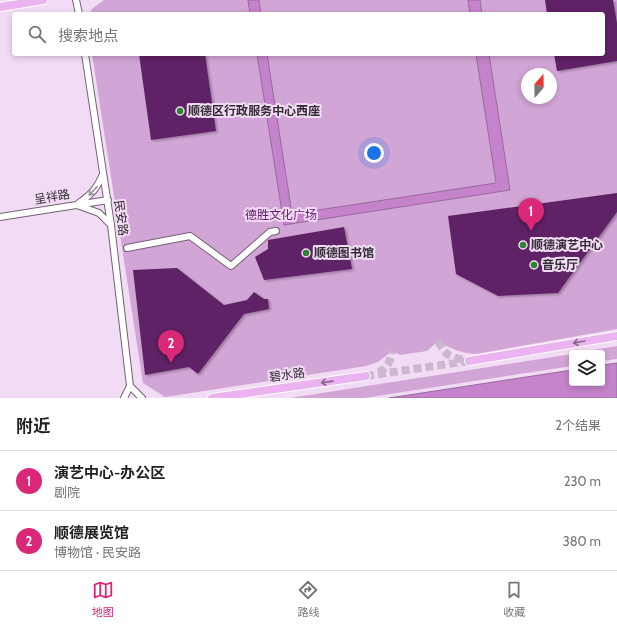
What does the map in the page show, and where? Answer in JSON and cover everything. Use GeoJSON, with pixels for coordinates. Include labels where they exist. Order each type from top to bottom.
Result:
{"type":"FeatureCollection","features":[{"type":"Feature","properties":{"kind":"main road"},"geometry":{"type":"LineString","coordinates":[[0,7],[43,0]]}},
{"type":"Feature","properties":{"kind":"main road"},"geometry":{"type":"LineString","coordinates":[[469,361],[617,336]]}},
{"type":"Feature","properties":{"kind":"main road","name":"碧水路"},"geometry":{"type":"LineString","coordinates":[[212,398],[366,376]]}},
{"type":"Feature","properties":{"kind":"street"},"geometry":{"type":"LineString","coordinates":[[76,0],[79,12]]}},
{"type":"Feature","properties":{"kind":"street","name":"民安路"},"geometry":{"type":"LineString","coordinates":[[85,56],[112,225],[130,386]]}},
{"type":"Feature","properties":{"kind":"street"},"geometry":{"type":"LineString","coordinates":[[76,205],[96,188],[103,173]]}},
{"type":"Feature","properties":{"kind":"street","name":"呈祥路"},"geometry":{"type":"LineString","coordinates":[[0,217],[108,200]]}},
{"type":"Feature","properties":{"kind":"street"},"geometry":{"type":"LineString","coordinates":[[76,205],[99,213],[112,225]]}},
{"type":"Feature","properties":{"kind":"street"},"geometry":{"type":"LineString","coordinates":[[127,248],[190,236],[231,266],[270,232],[276,231]]}},
{"type":"Feature","properties":{"kind":"street"},"geometry":{"type":"LineString","coordinates":[[124,398],[130,386],[138,396],[142,398]]}},
{"type":"Feature","properties":{"kind":"green space","name":"德胜文化广场"},"geometry":{"type":"Polygon","coordinates":[[[104,0],[617,0],[617,329],[476,354],[456,350],[438,341],[427,351],[400,355],[392,351],[378,362],[366,366],[165,397],[143,383],[92,56],[605,56],[605,12],[90,12],[93,8],[104,0]]]}},
{"type":"Feature","properties":{"kind":"green space"},"geometry":{"type":"Polygon","coordinates":[[[617,346],[617,359],[605,361],[605,350],[594,350],[617,346]]]}},
{"type":"Feature","properties":{"kind":"green space"},"geometry":{"type":"Polygon","coordinates":[[[569,354],[569,366],[364,398],[290,398],[569,354]]]}},
{"type":"Feature","properties":{"kind":"shaded area"},"geometry":{"type":"Polygon","coordinates":[[[248,0],[259,0],[261,12],[250,12],[248,0]]]}},
{"type":"Feature","properties":{"kind":"shaded area"},"geometry":{"type":"Polygon","coordinates":[[[468,0],[480,0],[482,12],[470,12],[468,0]]]}},
{"type":"Feature","properties":{"kind":"shaded area"},"geometry":{"type":"Polygon","coordinates":[[[257,56],[267,56],[292,214],[496,183],[476,56],[489,56],[510,190],[284,225],[257,56]]]}},
{"type":"Feature","properties":{"kind":"shaded area"},"geometry":{"type":"Polygon","coordinates":[[[617,363],[617,398],[389,398],[569,370],[569,386],[605,386],[605,365],[617,363]]]}},
{"type":"Feature","properties":{"kind":"building"},"geometry":{"type":"Polygon","coordinates":[[[545,0],[613,0],[617,23],[617,61],[557,71],[554,56],[605,56],[605,12],[547,12],[545,0]]]}},
{"type":"Feature","properties":{"kind":"building","name":"顺德区行政服务中心西座"},"geometry":{"type":"Polygon","coordinates":[[[139,56],[205,56],[216,131],[151,140],[139,56]]]}},
{"type":"Feature","properties":{"kind":"building","name":"顺德演艺中心"},"geometry":{"type":"Polygon","coordinates":[[[617,193],[617,212],[558,293],[498,296],[456,274],[448,216],[617,193]]]}},
{"type":"Feature","properties":{"kind":"building","name":"顺德图书馆"},"geometry":{"type":"Polygon","coordinates":[[[344,227],[352,269],[264,280],[255,257],[268,249],[268,240],[344,227]]]}},
{"type":"Feature","properties":{"kind":"building"},"geometry":{"type":"Polygon","coordinates":[[[177,268],[224,305],[247,300],[254,292],[264,299],[268,299],[269,309],[244,314],[198,374],[189,367],[145,375],[133,270],[177,268]]]}},
{"type":"Feature","properties":{"kind":"tunnel"},"geometry":{"type":"LineString","coordinates":[[438,341],[448,355],[464,360]]}},
{"type":"Feature","properties":{"kind":"tunnel"},"geometry":{"type":"LineString","coordinates":[[378,372],[384,369],[388,364],[392,351]]}},
{"type":"Feature","properties":{"kind":"tunnel"},"geometry":{"type":"LineString","coordinates":[[366,376],[469,361]]}},
{"type":"Feature","properties":{"kind":"place","name":"顺德区行政服务中心西座"},"geometry":{"type":"Point","coordinates":[180,111]}},
{"type":"Feature","properties":{"kind":"place","name":"演艺中心-办公区"},"geometry":{"type":"Point","coordinates":[531,231]}},
{"type":"Feature","properties":{"kind":"place","name":"顺德演艺中心"},"geometry":{"type":"Point","coordinates":[523,245]}},
{"type":"Feature","properties":{"kind":"place","name":"顺德图书馆"},"geometry":{"type":"Point","coordinates":[306,253]}},
{"type":"Feature","properties":{"kind":"place","name":"音乐厅"},"geometry":{"type":"Point","coordinates":[534,265]}},
{"type":"Feature","properties":{"kind":"place","name":"顺德展览馆"},"geometry":{"type":"Point","coordinates":[171,363]}}]}
